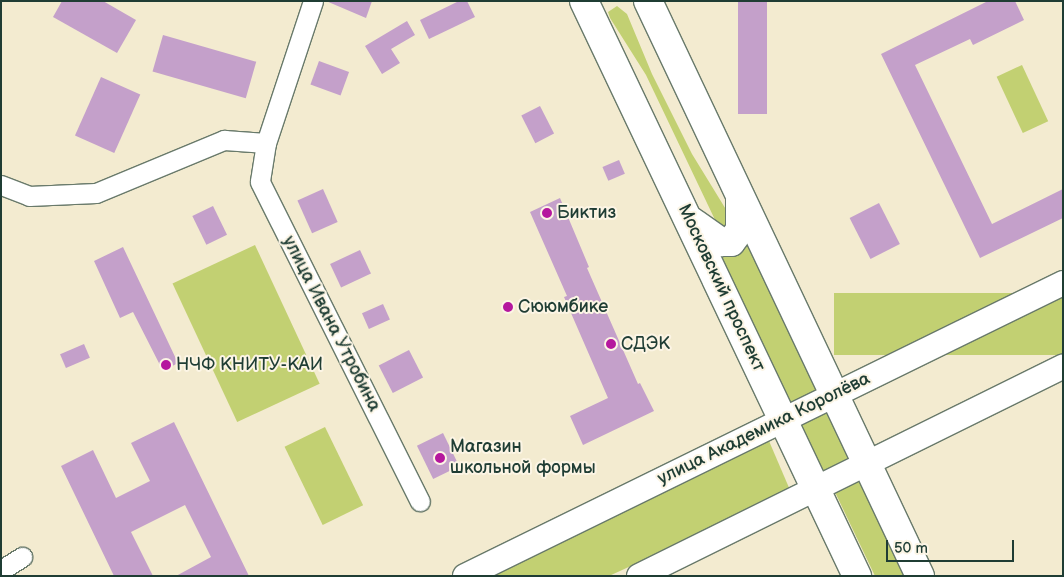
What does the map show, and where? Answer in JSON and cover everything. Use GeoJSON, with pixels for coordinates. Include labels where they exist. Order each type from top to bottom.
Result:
{"type":"FeatureCollection","features":[{"type":"Feature","properties":{"kind":"main road","name":"Московский проспект"},"geometry":{"type":"LineString","coordinates":[[584,1],[605,48],[690,220],[857,576]]}},
{"type":"Feature","properties":{"kind":"main road"},"geometry":{"type":"LineString","coordinates":[[598,1],[594,6],[605,48]]}},
{"type":"Feature","properties":{"kind":"main road"},"geometry":{"type":"LineString","coordinates":[[651,3],[666,42],[920,576]]}},
{"type":"Feature","properties":{"kind":"main road"},"geometry":{"type":"LineString","coordinates":[[690,220],[721,242],[731,242],[740,230],[740,196]]}},
{"type":"Feature","properties":{"kind":"street","name":"улица Ивана Утробина"},"geometry":{"type":"LineString","coordinates":[[313,1],[266,143],[260,182],[420,501]]}},
{"type":"Feature","properties":{"kind":"street"},"geometry":{"type":"LineString","coordinates":[[1,185],[29,196],[96,193],[224,140],[266,143]]}},
{"type":"Feature","properties":{"kind":"street","name":"улица Академика Королёва"},"geometry":{"type":"LineString","coordinates":[[465,576],[1063,283]]}},
{"type":"Feature","properties":{"kind":"street"},"geometry":{"type":"LineString","coordinates":[[639,576],[1063,366]]}},
{"type":"Feature","properties":{"kind":"street"},"geometry":{"type":"LineString","coordinates":[[1,570],[22,557]]}},
{"type":"Feature","properties":{"kind":"green space"},"geometry":{"type":"Polygon","coordinates":[[[617,6],[627,14],[652,74],[692,154],[730,216],[728,226],[723,228],[717,224],[646,75],[610,18],[608,12],[617,6]]]}},
{"type":"Feature","properties":{"kind":"green space"},"geometry":{"type":"Polygon","coordinates":[[[1022,65],[1048,121],[1023,133],[997,77],[1022,65]]]}},
{"type":"Feature","properties":{"kind":"green space"},"geometry":{"type":"Polygon","coordinates":[[[745,237],[817,391],[789,404],[717,250],[745,237]]]}},
{"type":"Feature","properties":{"kind":"green space"},"geometry":{"type":"Polygon","coordinates":[[[255,245],[320,384],[237,422],[173,283],[255,245]]]}},
{"type":"Feature","properties":{"kind":"green space"},"geometry":{"type":"Polygon","coordinates":[[[834,293],[1063,293],[1063,355],[834,355],[834,293]]]}},
{"type":"Feature","properties":{"kind":"green space"},"geometry":{"type":"Polygon","coordinates":[[[827,410],[850,461],[822,473],[800,422],[827,410]]]}},
{"type":"Feature","properties":{"kind":"green space"},"geometry":{"type":"Polygon","coordinates":[[[325,427],[363,505],[323,525],[285,447],[325,427]]]}},
{"type":"Feature","properties":{"kind":"green space"},"geometry":{"type":"Polygon","coordinates":[[[766,434],[790,490],[740,516],[609,576],[483,576],[766,434]]]}},
{"type":"Feature","properties":{"kind":"green space"},"geometry":{"type":"Polygon","coordinates":[[[858,479],[905,576],[875,576],[834,490],[858,479]]]}},
{"type":"Feature","properties":{"kind":"building"},"geometry":{"type":"Polygon","coordinates":[[[62,1],[103,1],[136,20],[117,53],[53,17],[62,1]]]}},
{"type":"Feature","properties":{"kind":"building"},"geometry":{"type":"Polygon","coordinates":[[[326,1],[372,1],[366,18],[326,1]]]}},
{"type":"Feature","properties":{"kind":"building"},"geometry":{"type":"Polygon","coordinates":[[[459,1],[467,1],[475,17],[429,39],[420,20],[459,1]]]}},
{"type":"Feature","properties":{"kind":"building"},"geometry":{"type":"Polygon","coordinates":[[[738,1],[767,1],[767,114],[738,114],[738,1]]]}},
{"type":"Feature","properties":{"kind":"building"},"geometry":{"type":"Polygon","coordinates":[[[988,1],[1015,1],[1024,20],[973,45],[970,39],[915,65],[992,224],[1063,189],[1063,218],[980,258],[881,54],[988,1]]]}},
{"type":"Feature","properties":{"kind":"building"},"geometry":{"type":"Polygon","coordinates":[[[407,21],[415,35],[391,49],[400,63],[382,74],[365,46],[407,21]]]}},
{"type":"Feature","properties":{"kind":"building"},"geometry":{"type":"Polygon","coordinates":[[[163,35],[256,62],[246,98],[153,72],[163,35]]]}},
{"type":"Feature","properties":{"kind":"building"},"geometry":{"type":"Polygon","coordinates":[[[319,61],[349,72],[341,95],[310,84],[319,61]]]}},
{"type":"Feature","properties":{"kind":"building"},"geometry":{"type":"Polygon","coordinates":[[[101,77],[140,94],[114,153],[75,135],[101,77]]]}},
{"type":"Feature","properties":{"kind":"building"},"geometry":{"type":"Polygon","coordinates":[[[540,106],[554,134],[535,143],[521,116],[540,106]]]}},
{"type":"Feature","properties":{"kind":"building"},"geometry":{"type":"Polygon","coordinates":[[[619,160],[625,174],[608,181],[602,167],[619,160]]]}},
{"type":"Feature","properties":{"kind":"building"},"geometry":{"type":"Polygon","coordinates":[[[323,189],[338,222],[312,233],[297,200],[323,189]]]}},
{"type":"Feature","properties":{"kind":"building"},"geometry":{"type":"Polygon","coordinates":[[[560,198],[589,267],[587,268],[638,384],[640,383],[654,411],[583,445],[570,416],[608,398],[564,297],[567,296],[530,212],[560,198]]]}},
{"type":"Feature","properties":{"kind":"building"},"geometry":{"type":"Polygon","coordinates":[[[879,203],[900,244],[870,259],[850,218],[879,203]]]}},
{"type":"Feature","properties":{"kind":"building"},"geometry":{"type":"Polygon","coordinates":[[[213,206],[227,235],[206,245],[192,216],[213,206]]]}},
{"type":"Feature","properties":{"kind":"building"},"geometry":{"type":"Polygon","coordinates":[[[123,247],[178,363],[163,371],[133,312],[120,318],[94,261],[123,247]]]}},
{"type":"Feature","properties":{"kind":"building"},"geometry":{"type":"Polygon","coordinates":[[[360,250],[371,274],[341,288],[330,264],[360,250]]]}},
{"type":"Feature","properties":{"kind":"building"},"geometry":{"type":"Polygon","coordinates":[[[383,304],[390,320],[369,329],[362,313],[383,304]]]}},
{"type":"Feature","properties":{"kind":"building"},"geometry":{"type":"Polygon","coordinates":[[[84,344],[90,358],[66,368],[60,354],[84,344]]]}},
{"type":"Feature","properties":{"kind":"building"},"geometry":{"type":"Polygon","coordinates":[[[409,350],[423,378],[393,393],[379,365],[409,350]]]}},
{"type":"Feature","properties":{"kind":"building"},"geometry":{"type":"Polygon","coordinates":[[[174,422],[249,576],[176,576],[211,557],[185,505],[131,532],[153,576],[114,576],[61,466],[93,450],[116,498],[150,481],[131,443],[174,422]]]}},
{"type":"Feature","properties":{"kind":"building"},"geometry":{"type":"Polygon","coordinates":[[[443,433],[459,466],[433,479],[417,446],[443,433]]]}},
{"type":"Feature","properties":{"kind":"place","name":"Биктиз"},"geometry":{"type":"Point","coordinates":[547,213]}},
{"type":"Feature","properties":{"kind":"place","name":"Сююмбике"},"geometry":{"type":"Point","coordinates":[508,307]}},
{"type":"Feature","properties":{"kind":"place","name":"СДЭК"},"geometry":{"type":"Point","coordinates":[611,344]}},
{"type":"Feature","properties":{"kind":"place","name":"НЧФ КНИТУ-КАИ"},"geometry":{"type":"Point","coordinates":[166,365]}},
{"type":"Feature","properties":{"kind":"place","name":"Магазин школьной формы"},"geometry":{"type":"Point","coordinates":[440,458]}}]}
